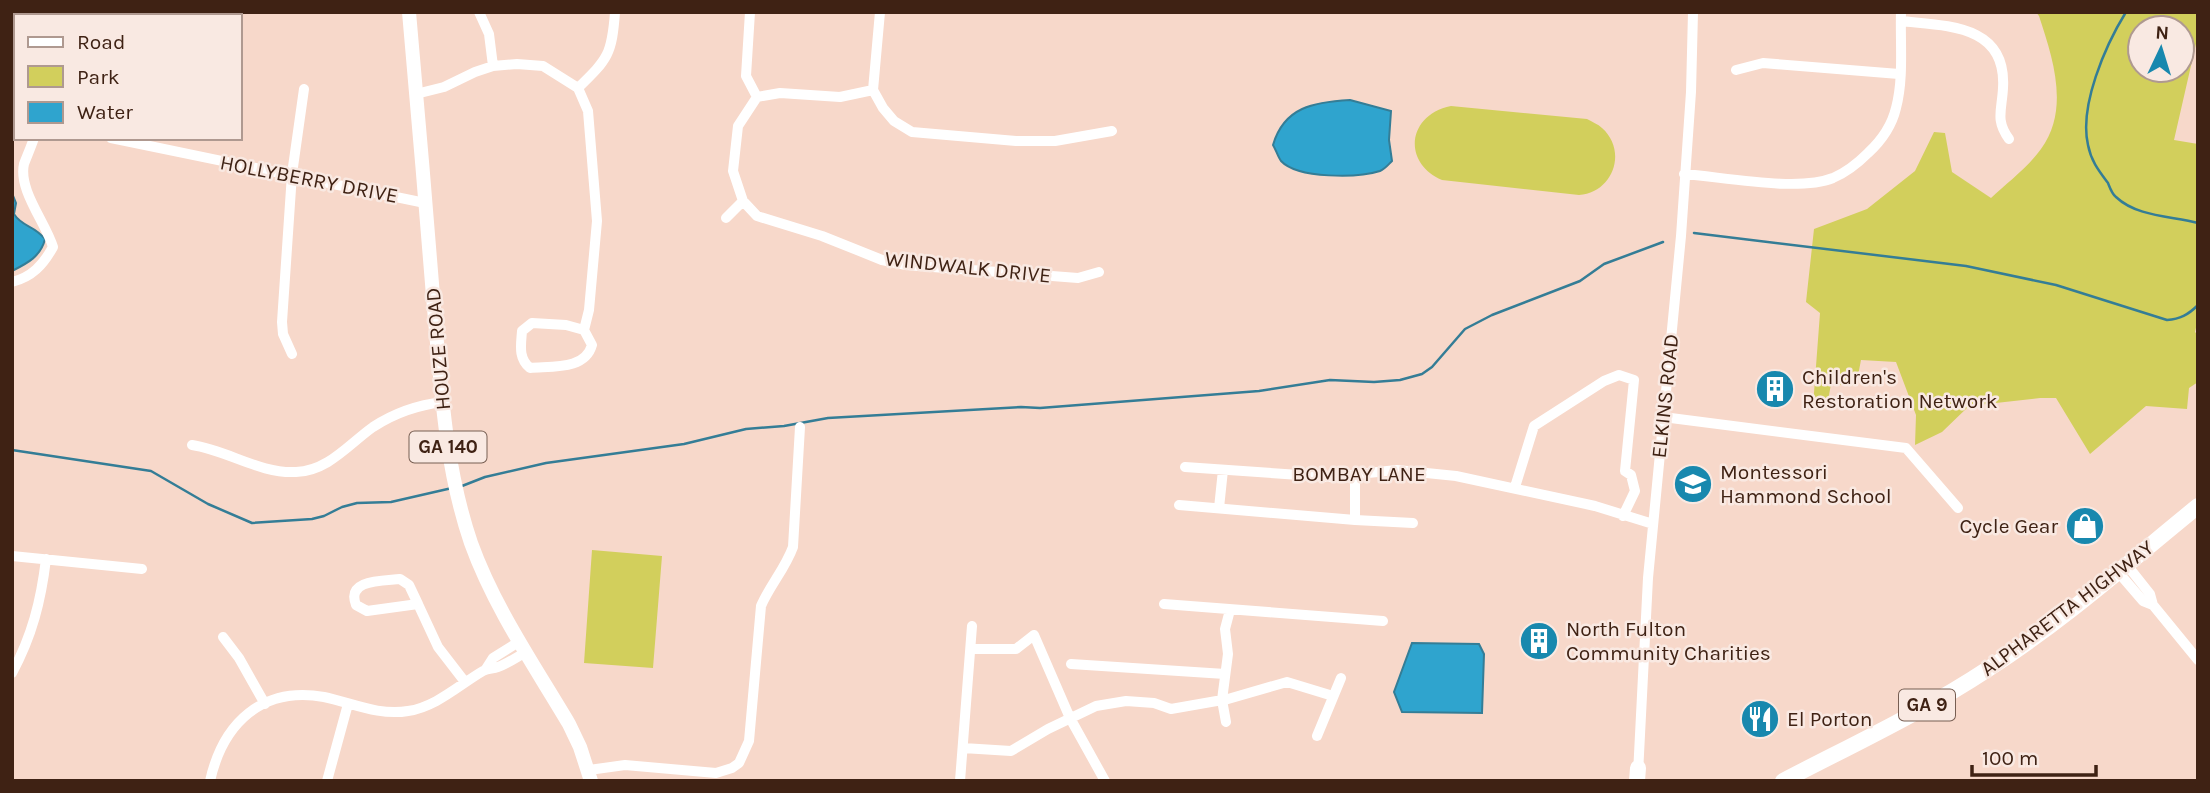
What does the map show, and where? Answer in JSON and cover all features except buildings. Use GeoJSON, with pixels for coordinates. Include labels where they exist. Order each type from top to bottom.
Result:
{"type":"FeatureCollection","features":[{"type":"Feature","properties":{"kind":"highway","name":"ALPHARETTA HIGHWAY"},"geometry":{"type":"LineString","coordinates":[[1783,781],[1973,679],[2032,639],[2198,506]]}},
{"type":"Feature","properties":{"kind":"main road","name":"HOUZE ROAD"},"geometry":{"type":"LineString","coordinates":[[410,12],[443,402],[455,487],[471,543],[496,601],[569,724],[590,776]]}},
{"type":"Feature","properties":{"kind":"street"},"geometry":{"type":"LineString","coordinates":[[479,12],[489,34],[493,66]]}},
{"type":"Feature","properties":{"kind":"street"},"geometry":{"type":"LineString","coordinates":[[578,88],[607,58],[614,37],[615,12]]}},
{"type":"Feature","properties":{"kind":"street"},"geometry":{"type":"LineString","coordinates":[[750,12],[746,76],[757,97]]}},
{"type":"Feature","properties":{"kind":"street"},"geometry":{"type":"LineString","coordinates":[[880,12],[873,90],[894,121],[912,132],[1016,141],[1055,141],[1112,131]]}},
{"type":"Feature","properties":{"kind":"street","name":"ELKINS ROAD"},"geometry":{"type":"LineString","coordinates":[[1638,777],[1653,524],[1681,236],[1691,92],[1693,12]]}},
{"type":"Feature","properties":{"kind":"street"},"geometry":{"type":"LineString","coordinates":[[1684,174],[1805,183],[1832,178],[1855,165],[1874,148],[1888,129],[1895,111],[1901,17],[1973,31],[1987,40],[1997,54],[2003,70],[2000,118],[2001,128],[2009,139]]}},
{"type":"Feature","properties":{"kind":"street"},"geometry":{"type":"LineString","coordinates":[[1736,70],[1763,63],[1899,74]]}},
{"type":"Feature","properties":{"kind":"street"},"geometry":{"type":"LineString","coordinates":[[416,93],[444,87],[493,66],[517,64],[543,66],[578,88],[588,111],[597,221],[589,310],[584,330],[592,345],[585,359],[575,364],[530,368],[525,364],[520,352],[522,331],[532,323],[584,330]]}},
{"type":"Feature","properties":{"kind":"street"},"geometry":{"type":"LineString","coordinates":[[292,355],[283,334],[282,322],[292,174],[304,89]]}},
{"type":"Feature","properties":{"kind":"street"},"geometry":{"type":"LineString","coordinates":[[726,218],[743,201],[733,171],[738,126],[757,97],[780,93],[840,97],[873,90]]}},
{"type":"Feature","properties":{"kind":"street"},"geometry":{"type":"LineString","coordinates":[[12,282],[34,272],[43,264],[53,247],[24,186],[24,164],[33,140]]}},
{"type":"Feature","properties":{"kind":"street","name":"HOLLYBERRY DRIVE"},"geometry":{"type":"LineString","coordinates":[[121,140],[425,203]]}},
{"type":"Feature","properties":{"kind":"street","name":"WINDWALK DRIVE"},"geometry":{"type":"LineString","coordinates":[[743,201],[757,216],[822,236],[882,260],[906,265],[1078,278],[1100,272]]}},
{"type":"Feature","properties":{"kind":"street"},"geometry":{"type":"LineString","coordinates":[[1515,487],[1534,426],[1604,381],[1619,375],[1634,380],[1625,471],[1631,475],[1635,491],[1623,516]]}},
{"type":"Feature","properties":{"kind":"street"},"geometry":{"type":"LineString","coordinates":[[192,445],[208,447],[269,469],[306,471],[321,466],[373,427],[401,411],[419,404],[443,402]]}},
{"type":"Feature","properties":{"kind":"street"},"geometry":{"type":"LineString","coordinates":[[1663,417],[1906,448],[1958,508]]}},
{"type":"Feature","properties":{"kind":"street"},"geometry":{"type":"LineString","coordinates":[[590,776],[625,765],[716,773],[732,768],[744,756],[749,741],[761,606],[767,592],[787,563],[793,547],[800,427]]}},
{"type":"Feature","properties":{"kind":"street","name":"BOMBAY LANE"},"geometry":{"type":"LineString","coordinates":[[1185,467],[1329,477],[1397,470],[1456,476],[1595,506],[1653,524]]}},
{"type":"Feature","properties":{"kind":"street"},"geometry":{"type":"LineString","coordinates":[[1219,508],[1223,470]]}},
{"type":"Feature","properties":{"kind":"street"},"geometry":{"type":"LineString","coordinates":[[1355,474],[1355,520]]}},
{"type":"Feature","properties":{"kind":"street"},"geometry":{"type":"LineString","coordinates":[[1179,505],[1413,523]]}},
{"type":"Feature","properties":{"kind":"street"},"geometry":{"type":"LineString","coordinates":[[12,556],[142,569]]}},
{"type":"Feature","properties":{"kind":"street"},"geometry":{"type":"LineString","coordinates":[[12,673],[33,628],[42,597],[46,559]]}},
{"type":"Feature","properties":{"kind":"street"},"geometry":{"type":"LineString","coordinates":[[2123,568],[2150,594],[2153,605],[2198,660]]}},
{"type":"Feature","properties":{"kind":"street"},"geometry":{"type":"LineString","coordinates":[[418,604],[367,611],[356,606],[354,596],[357,587],[364,583],[400,579],[409,586],[418,604],[438,647],[465,682]]}},
{"type":"Feature","properties":{"kind":"street"},"geometry":{"type":"LineString","coordinates":[[1164,604],[1384,621]]}},
{"type":"Feature","properties":{"kind":"street"},"geometry":{"type":"LineString","coordinates":[[1226,722],[1222,700],[1228,654],[1225,629],[1230,610]]}},
{"type":"Feature","properties":{"kind":"street"},"geometry":{"type":"LineString","coordinates":[[960,781],[972,626]]}},
{"type":"Feature","properties":{"kind":"street"},"geometry":{"type":"LineString","coordinates":[[971,649],[1016,649],[1034,635],[1070,719],[1105,781]]}},
{"type":"Feature","properties":{"kind":"street"},"geometry":{"type":"LineString","coordinates":[[223,637],[239,658],[265,704]]}},
{"type":"Feature","properties":{"kind":"street"},"geometry":{"type":"LineString","coordinates":[[210,781],[222,742],[247,714],[265,704],[300,695],[323,697],[383,712],[409,711],[432,703],[486,669],[499,667],[523,646]]}},
{"type":"Feature","properties":{"kind":"street"},"geometry":{"type":"LineString","coordinates":[[1071,664],[1225,674]]}},
{"type":"Feature","properties":{"kind":"street"},"geometry":{"type":"LineString","coordinates":[[1317,736],[1341,678]]}},
{"type":"Feature","properties":{"kind":"street"},"geometry":{"type":"LineString","coordinates":[[963,748],[1011,751],[1096,706],[1126,701],[1154,703],[1171,709],[1222,700],[1287,682],[1333,696]]}},
{"type":"Feature","properties":{"kind":"street"},"geometry":{"type":"LineString","coordinates":[[327,781],[348,704]]}},
{"type":"Feature","properties":{"kind":"green space"},"geometry":{"type":"Polygon","coordinates":[[[2036,12],[2198,12],[2196,44],[2196,14],[2126,14],[2126,84],[2187,84],[2174,140],[2198,144],[2198,319],[2195,332],[2198,335],[2198,382],[2189,388],[2187,409],[2146,406],[2090,454],[2056,398],[1969,406],[1942,432],[1915,445],[1916,415],[1896,362],[1861,360],[1856,386],[1831,384],[1827,406],[1813,406],[1820,313],[1806,302],[1814,229],[1867,209],[1915,171],[1934,132],[1945,133],[1952,172],[1991,198],[2024,168],[2050,134],[2057,101],[2049,49],[2036,12]]]}},
{"type":"Feature","properties":{"kind":"green space"},"geometry":{"type":"Polygon","coordinates":[[[1451,106],[1587,119],[1610,137],[1614,148],[1613,169],[1601,187],[1579,195],[1442,180],[1420,163],[1415,140],[1425,119],[1436,111],[1451,106]]]}},
{"type":"Feature","properties":{"kind":"green space"},"geometry":{"type":"Polygon","coordinates":[[[592,550],[662,556],[653,668],[584,663],[592,550]]]}},
{"type":"Feature","properties":{"kind":"water"},"geometry":{"type":"Polygon","coordinates":[[[1350,100],[1391,111],[1389,140],[1392,161],[1386,167],[1380,171],[1343,176],[1301,171],[1281,161],[1273,145],[1285,122],[1302,109],[1313,105],[1350,100]]]}},
{"type":"Feature","properties":{"kind":"water"},"geometry":{"type":"Polygon","coordinates":[[[12,193],[16,203],[14,214],[45,239],[37,254],[12,271],[12,193]]]}},
{"type":"Feature","properties":{"kind":"water"},"geometry":{"type":"Polygon","coordinates":[[[1412,643],[1479,644],[1484,654],[1482,713],[1402,712],[1394,692],[1412,643]]]}},
{"type":"Feature","properties":{"kind":"waterway"},"geometry":{"type":"LineString","coordinates":[[2126,12],[2102,59],[2091,95],[2086,129],[2091,156],[2113,194],[2124,204],[2144,212],[2198,223]]}},
{"type":"Feature","properties":{"kind":"waterway"},"geometry":{"type":"LineString","coordinates":[[1694,233],[1966,266],[2056,285],[2167,320],[2184,316],[2198,305]]}},
{"type":"Feature","properties":{"kind":"waterway"},"geometry":{"type":"LineString","coordinates":[[462,486],[485,477],[546,463],[684,444],[746,429],[828,418],[1040,408],[1259,391],[1330,380],[1400,380],[1422,374],[1432,367],[1465,329],[1492,315],[1580,281],[1604,264],[1663,242]]}},
{"type":"Feature","properties":{"kind":"waterway"},"geometry":{"type":"LineString","coordinates":[[12,450],[151,471],[208,504],[252,523],[312,519],[357,503],[391,502],[452,488]]}},
{"type":"Feature","properties":{"kind":"place","name":"Children's Restoration Network"},"geometry":{"type":"Point","coordinates":[1775,389]}},
{"type":"Feature","properties":{"kind":"place","name":"Montessori Hammond School"},"geometry":{"type":"Point","coordinates":[1693,484]}},
{"type":"Feature","properties":{"kind":"place","name":"Cycle Gear"},"geometry":{"type":"Point","coordinates":[2085,526]}},
{"type":"Feature","properties":{"kind":"place","name":"North Fulton Community Charities"},"geometry":{"type":"Point","coordinates":[1539,641]}},
{"type":"Feature","properties":{"kind":"place","name":"El Porton"},"geometry":{"type":"Point","coordinates":[1760,719]}}]}
